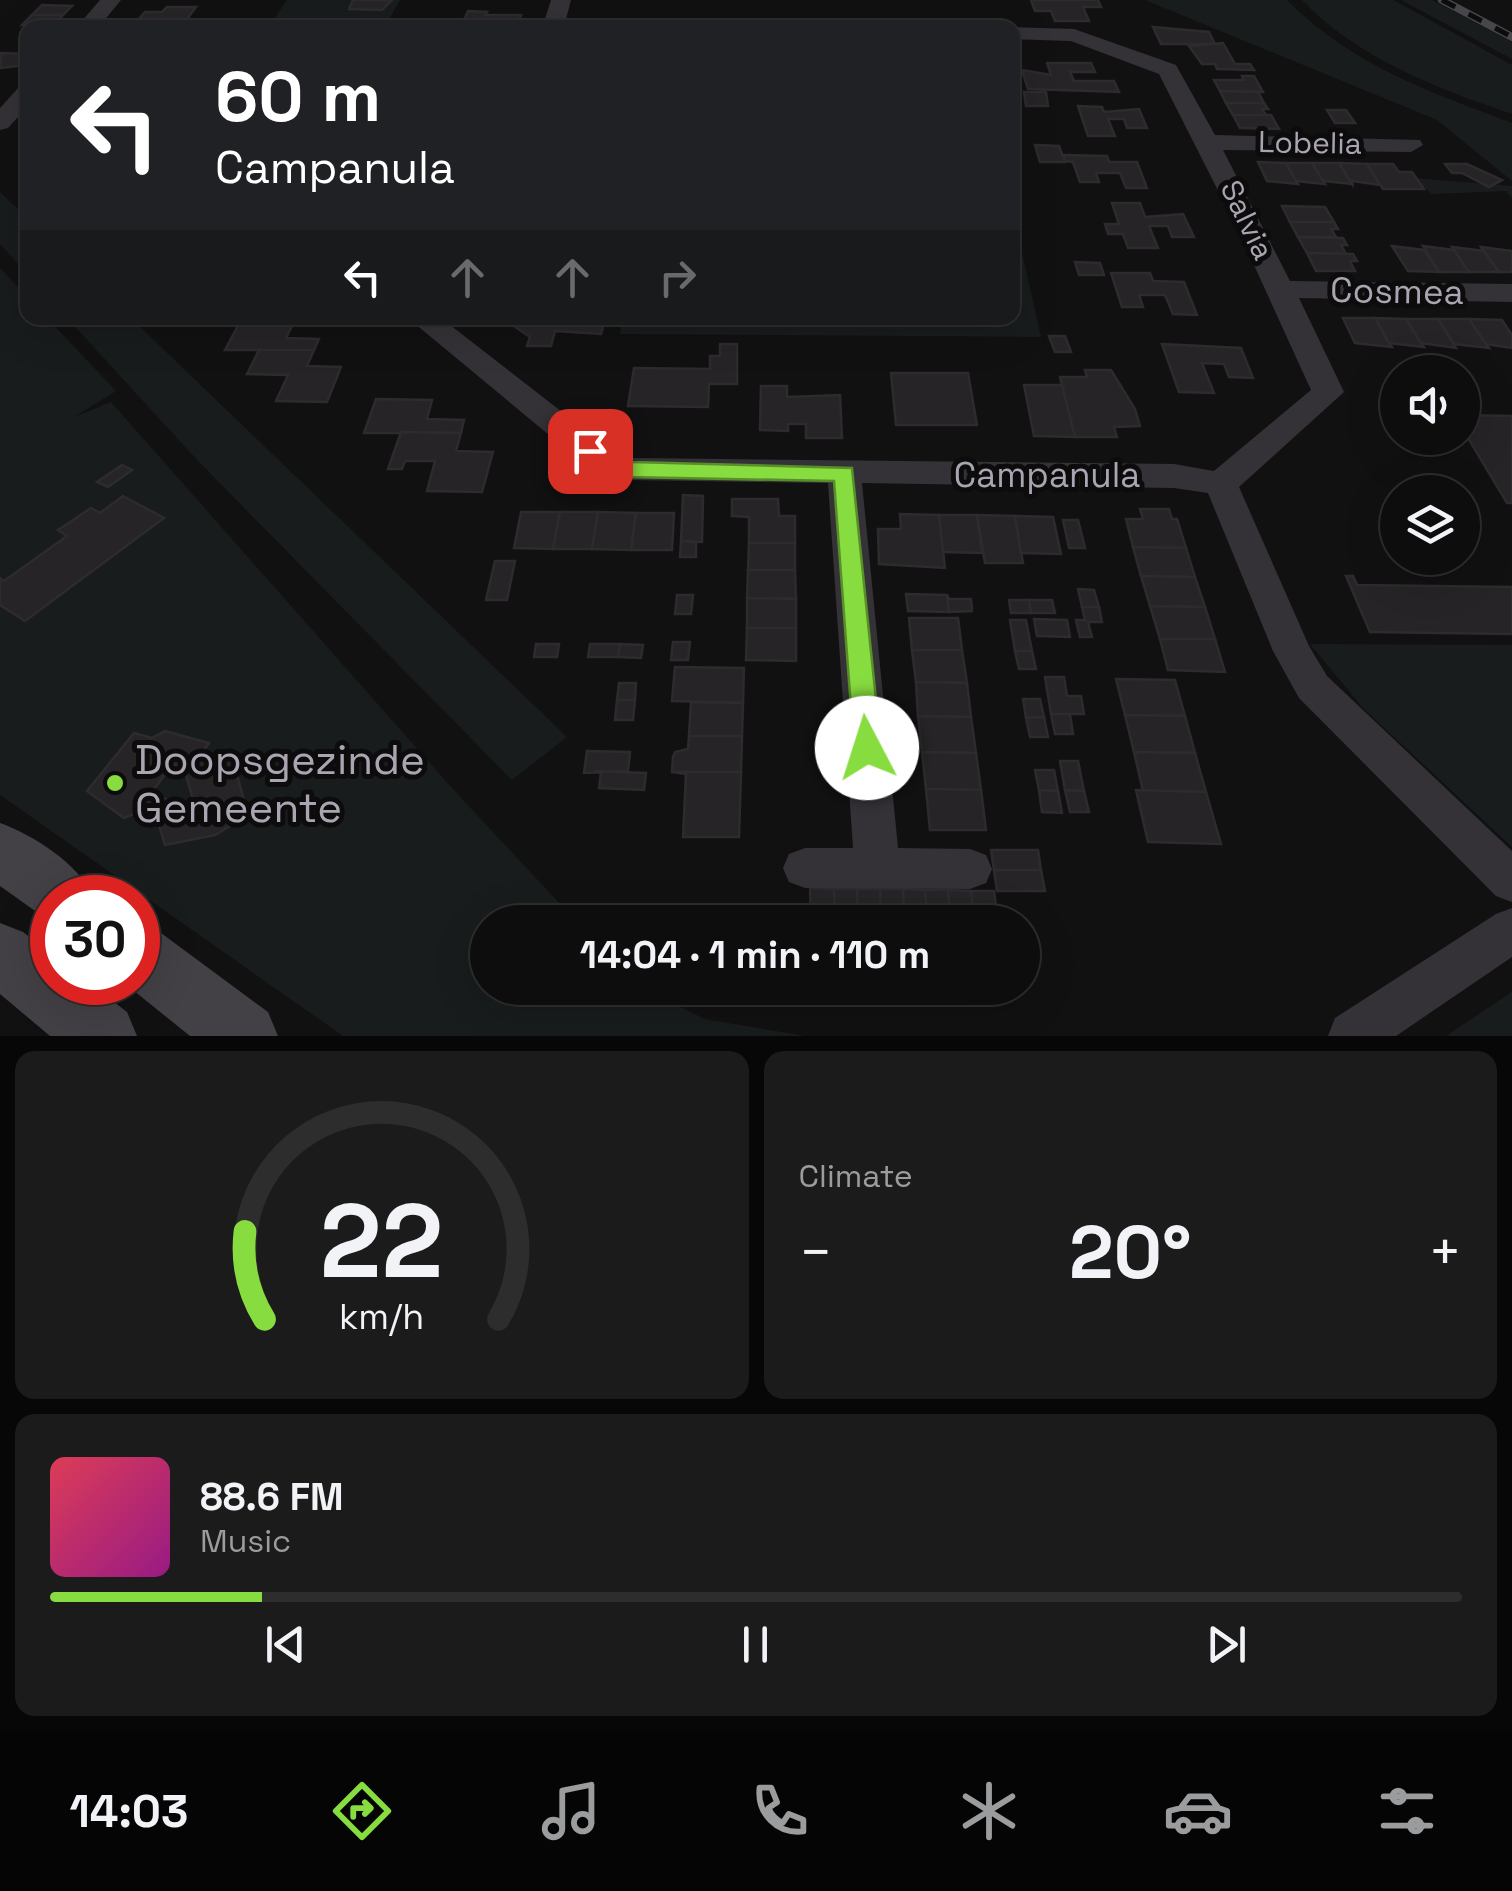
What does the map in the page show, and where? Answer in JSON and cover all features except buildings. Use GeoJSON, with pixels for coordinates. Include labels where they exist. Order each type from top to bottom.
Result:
{"type":"FeatureCollection","features":[{"type":"Feature","properties":{"kind":"street"},"geometry":{"type":"LineString","coordinates":[[93,20],[112,0]]}},
{"type":"Feature","properties":{"kind":"street","name":"Salvia"},"geometry":{"type":"LineString","coordinates":[[1020,33],[1074,35],[1168,70],[1209,142],[1328,392],[1221,484]]}},
{"type":"Feature","properties":{"kind":"street"},"geometry":{"type":"LineString","coordinates":[[5,132],[20,104]]}},
{"type":"Feature","properties":{"kind":"street","name":"Lobelia"},"geometry":{"type":"LineString","coordinates":[[1209,142],[1411,145]]}},
{"type":"Feature","properties":{"kind":"street","name":"Cosmea"},"geometry":{"type":"LineString","coordinates":[[1281,289],[1512,293]]}},
{"type":"Feature","properties":{"kind":"street","name":"Campanula"},"geometry":{"type":"LineString","coordinates":[[433,325],[590,451],[629,469],[1174,476],[1221,484]]}},
{"type":"Feature","properties":{"kind":"street"},"geometry":{"type":"LineString","coordinates":[[844,474],[877,866]]}},
{"type":"Feature","properties":{"kind":"street"},"geometry":{"type":"LineString","coordinates":[[1221,484],[1292,650],[1313,687],[1512,881]]}},
{"type":"Feature","properties":{"kind":"street"},"geometry":{"type":"LineString","coordinates":[[0,850],[33,875]]}},
{"type":"Feature","properties":{"kind":"street"},"geometry":{"type":"LineString","coordinates":[[806,868],[970,869]]}},
{"type":"Feature","properties":{"kind":"street"},"geometry":{"type":"LineString","coordinates":[[1352,1036],[1512,930]]}},
{"type":"Feature","properties":{"kind":"street"},"geometry":{"type":"LineString","coordinates":[[0,954],[102,1036]]}},
{"type":"Feature","properties":{"kind":"street"},"geometry":{"type":"LineString","coordinates":[[160,971],[244,1036]]}},
{"type":"Feature","properties":{"kind":"shaded area"},"geometry":{"type":"Polygon","coordinates":[[[287,0],[400,0],[389,20],[273,20],[287,0]]]}},
{"type":"Feature","properties":{"kind":"shaded area"},"geometry":{"type":"Polygon","coordinates":[[[1145,0],[1287,0],[1338,43],[1365,59],[1421,87],[1512,123],[1512,181],[1437,120],[1145,0]]]}},
{"type":"Feature","properties":{"kind":"shaded area"},"geometry":{"type":"Polygon","coordinates":[[[1302,0],[1393,0],[1410,9],[1512,65],[1512,114],[1456,94],[1373,55],[1324,21],[1302,0]]]}},
{"type":"Feature","properties":{"kind":"shaded area"},"geometry":{"type":"Polygon","coordinates":[[[1401,0],[1432,0],[1512,42],[1512,59],[1401,0]]]}},
{"type":"Feature","properties":{"kind":"shaded area"},"geometry":{"type":"Polygon","coordinates":[[[1414,178],[1512,186],[1512,198],[1506,191],[1432,194],[1414,178]]]}},
{"type":"Feature","properties":{"kind":"shaded area"},"geometry":{"type":"Polygon","coordinates":[[[0,192],[20,211],[20,266],[0,244],[0,192]]]}},
{"type":"Feature","properties":{"kind":"shaded area"},"geometry":{"type":"Polygon","coordinates":[[[1020,243],[1041,337],[620,334],[621,325],[1020,325],[1020,243]]]}},
{"type":"Feature","properties":{"kind":"shaded area"},"geometry":{"type":"Polygon","coordinates":[[[0,268],[20,289],[20,325],[54,325],[116,391],[74,417],[111,402],[451,787],[561,905],[470,905],[470,1005],[677,1005],[705,1019],[805,1036],[343,1036],[160,907],[160,875],[114,875],[0,795],[0,268]]]}},
{"type":"Feature","properties":{"kind":"shaded area"},"geometry":{"type":"Polygon","coordinates":[[[73,325],[138,325],[567,737],[512,780],[199,462],[73,325]]]}},
{"type":"Feature","properties":{"kind":"shaded area"},"geometry":{"type":"Polygon","coordinates":[[[1310,644],[1512,645],[1512,847],[1363,708],[1310,644]]]}},
{"type":"Feature","properties":{"kind":"shaded area"},"geometry":{"type":"Polygon","coordinates":[[[1512,992],[1512,1036],[1446,1036],[1512,992]]]}},
{"type":"Feature","properties":{"kind":"railway"},"geometry":{"type":"LineString","coordinates":[[1442,0],[1512,37]]}},
{"type":"Feature","properties":{"kind":"place","name":"Doopsgezinde Gemeente"},"geometry":{"type":"Point","coordinates":[115,783]}},
{"type":"Feature","properties":{"kind":"route"},"geometry":{"type":"LineString","coordinates":[[590,451],[629,469],[844,474],[867,748]]}}]}
